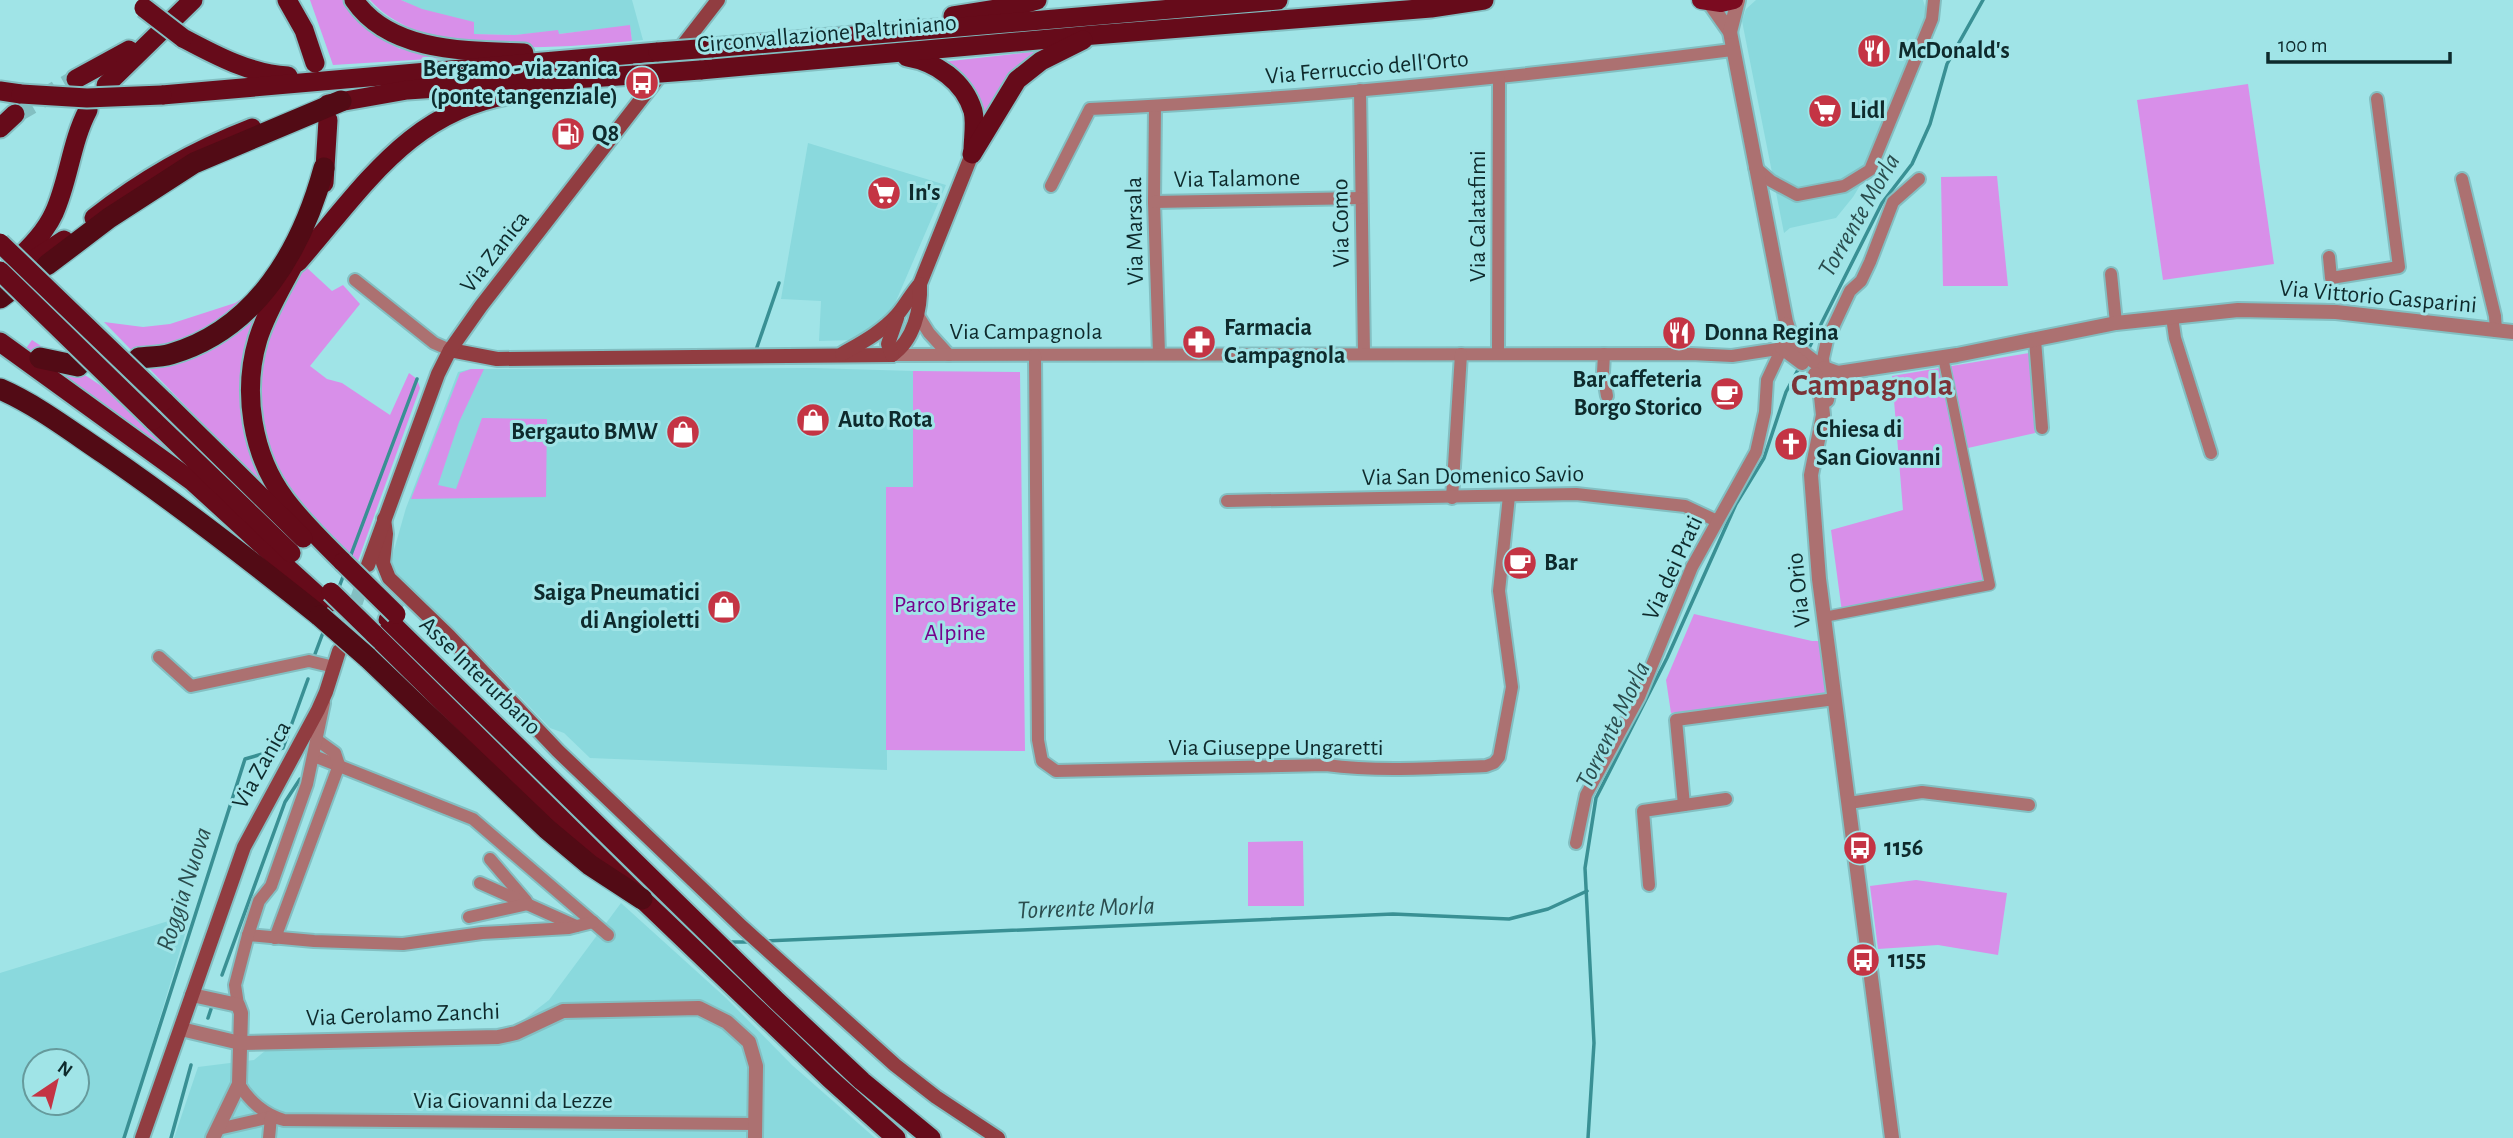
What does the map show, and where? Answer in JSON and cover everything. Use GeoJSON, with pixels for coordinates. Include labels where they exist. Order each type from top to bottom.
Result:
{"type":"FeatureCollection","features":[{"type":"Feature","properties":{"kind":"highway"},"geometry":{"type":"LineString","coordinates":[[106,85],[161,28],[193,0]]}},
{"type":"Feature","properties":{"kind":"highway"},"geometry":{"type":"LineString","coordinates":[[287,0],[304,30]]}},
{"type":"Feature","properties":{"kind":"highway"},"geometry":{"type":"LineString","coordinates":[[299,0],[304,30],[315,62]]}},
{"type":"Feature","properties":{"kind":"highway"},"geometry":{"type":"LineString","coordinates":[[354,0],[371,19],[408,39],[472,51],[529,54],[580,69]]}},
{"type":"Feature","properties":{"kind":"highway"},"geometry":{"type":"LineString","coordinates":[[898,33],[950,16],[1037,0]]}},
{"type":"Feature","properties":{"kind":"highway"},"geometry":{"type":"LineString","coordinates":[[1120,0],[1128,4],[1171,0]]}},
{"type":"Feature","properties":{"kind":"highway","name":"Circonvallazione Paltriniano"},"geometry":{"type":"LineString","coordinates":[[0,271],[27,264],[51,251],[146,180],[212,143],[269,121],[341,101],[407,90],[580,69],[658,52],[1278,0]]}},
{"type":"Feature","properties":{"kind":"highway","name":"Circonvallazione Paltriniano"},"geometry":{"type":"LineString","coordinates":[[338,79],[580,69],[634,75],[1431,8],[1484,0]]}},
{"type":"Feature","properties":{"kind":"highway"},"geometry":{"type":"LineString","coordinates":[[139,4],[183,38],[228,61],[277,75],[338,79]]}},
{"type":"Feature","properties":{"kind":"highway"},"geometry":{"type":"LineString","coordinates":[[76,79],[109,63],[161,28]]}},
{"type":"Feature","properties":{"kind":"highway"},"geometry":{"type":"LineString","coordinates":[[972,154],[1017,80],[1041,61],[1094,35]]}},
{"type":"Feature","properties":{"kind":"highway"},"geometry":{"type":"LineString","coordinates":[[888,54],[921,59],[941,68],[964,90],[973,113],[972,154]]}},
{"type":"Feature","properties":{"kind":"highway"},"geometry":{"type":"LineString","coordinates":[[292,269],[377,170],[394,152],[423,129],[471,105],[505,95],[543,90],[580,69]]}},
{"type":"Feature","properties":{"kind":"highway"},"geometry":{"type":"LineString","coordinates":[[0,91],[88,98],[162,95],[338,79]]}},
{"type":"Feature","properties":{"kind":"highway"},"geometry":{"type":"LineString","coordinates":[[47,265],[109,218],[194,163],[341,101]]}},
{"type":"Feature","properties":{"kind":"highway"},"geometry":{"type":"LineString","coordinates":[[88,110],[73,146],[53,214],[32,245],[0,271],[153,420],[326,604]]}},
{"type":"Feature","properties":{"kind":"highway"},"geometry":{"type":"LineString","coordinates":[[0,128],[15,114]]}},
{"type":"Feature","properties":{"kind":"highway"},"geometry":{"type":"LineString","coordinates":[[328,120],[323,196],[317,218],[258,337],[250,378],[252,415],[260,451],[275,483],[294,511],[341,567]]}},
{"type":"Feature","properties":{"kind":"highway"},"geometry":{"type":"LineString","coordinates":[[139,358],[169,355],[201,343],[246,313],[265,293],[297,243],[324,168]]}},
{"type":"Feature","properties":{"kind":"highway","name":"Asse Interurbano"},"geometry":{"type":"LineString","coordinates":[[0,243],[341,567],[392,617],[428,658],[776,1000],[862,1081],[931,1138]]}},
{"type":"Feature","properties":{"kind":"highway"},"geometry":{"type":"LineString","coordinates":[[0,342],[154,453],[227,513],[326,604],[517,789],[568,827],[830,1079],[896,1138]]}},
{"type":"Feature","properties":{"kind":"highway"},"geometry":{"type":"LineString","coordinates":[[0,354],[227,513]]}},
{"type":"Feature","properties":{"kind":"highway"},"geometry":{"type":"LineString","coordinates":[[40,358],[78,366]]}},
{"type":"Feature","properties":{"kind":"highway"},"geometry":{"type":"LineString","coordinates":[[0,389],[83,440],[217,534],[326,604]]}},
{"type":"Feature","properties":{"kind":"highway"},"geometry":{"type":"LineString","coordinates":[[369,645],[547,829],[590,865],[642,899]]}},
{"type":"Feature","properties":{"kind":"highway"},"geometry":{"type":"LineString","coordinates":[[776,1000],[821,1033],[946,1138]]}},
{"type":"Feature","properties":{"kind":"main road","name":"Via Zanica"},"geometry":{"type":"LineString","coordinates":[[368,565],[438,374],[450,350],[481,306],[718,0]]}},
{"type":"Feature","properties":{"kind":"main road"},"geometry":{"type":"LineString","coordinates":[[1705,1],[1736,0]]}},
{"type":"Feature","properties":{"kind":"main road"},"geometry":{"type":"LineString","coordinates":[[920,284],[899,313],[888,344],[892,355],[907,341],[917,314],[920,284],[972,154]]}},
{"type":"Feature","properties":{"kind":"main road"},"geometry":{"type":"LineString","coordinates":[[841,355],[867,339],[899,313]]}},
{"type":"Feature","properties":{"kind":"main road","name":"Via Campagnola"},"geometry":{"type":"LineString","coordinates":[[450,350],[497,359],[892,355]]}},
{"type":"Feature","properties":{"kind":"main road"},"geometry":{"type":"LineString","coordinates":[[384,519],[386,534],[383,564],[389,578],[449,636],[575,768],[742,927],[895,1065],[936,1097],[998,1138]]}},
{"type":"Feature","properties":{"kind":"main road","name":"Via Zanica"},"geometry":{"type":"LineString","coordinates":[[142,1138],[244,847],[326,692],[321,664],[340,651]]}},
{"type":"Feature","properties":{"kind":"street"},"geometry":{"type":"LineString","coordinates":[[1736,0],[1730,32],[1732,50],[1786,322],[1792,349],[1818,370],[1827,340],[1850,291],[1861,281],[1893,202],[1919,179]]}},
{"type":"Feature","properties":{"kind":"street"},"geometry":{"type":"LineString","coordinates":[[1755,167],[1771,181],[1797,195],[1844,186],[1870,170],[1932,19],[1934,0]]}},
{"type":"Feature","properties":{"kind":"street"},"geometry":{"type":"LineString","coordinates":[[1705,1],[1730,32]]}},
{"type":"Feature","properties":{"kind":"street","name":"Via Ferruccio dell'Orto"},"geometry":{"type":"LineString","coordinates":[[1051,186],[1090,109],[1499,79],[1732,50]]}},
{"type":"Feature","properties":{"kind":"street","name":"Via Calatafimi"},"geometry":{"type":"LineString","coordinates":[[1498,354],[1499,79]]}},
{"type":"Feature","properties":{"kind":"street","name":"Via Como"},"geometry":{"type":"LineString","coordinates":[[1360,90],[1364,354]]}},
{"type":"Feature","properties":{"kind":"street","name":"Via Vittorio Gasparini"},"geometry":{"type":"LineString","coordinates":[[2329,257],[2331,278],[2399,267],[2377,99]]}},
{"type":"Feature","properties":{"kind":"street","name":"Via Marsala"},"geometry":{"type":"LineString","coordinates":[[1155,106],[1154,202],[1159,354]]}},
{"type":"Feature","properties":{"kind":"street","name":"Via Vittorio Gasparini"},"geometry":{"type":"LineString","coordinates":[[2462,179],[2495,316],[2496,331]]}},
{"type":"Feature","properties":{"kind":"street","name":"Via Talamone"},"geometry":{"type":"LineString","coordinates":[[1154,202],[1362,198]]}},
{"type":"Feature","properties":{"kind":"street"},"geometry":{"type":"LineString","coordinates":[[2111,274],[2116,323]]}},
{"type":"Feature","properties":{"kind":"street"},"geometry":{"type":"LineString","coordinates":[[355,280],[433,343],[450,350]]}},
{"type":"Feature","properties":{"kind":"street","name":"Via Vittorio Gasparini"},"geometry":{"type":"LineString","coordinates":[[1818,370],[1865,368],[2035,340],[2116,323],[2238,310],[2365,314],[2513,332]]}},
{"type":"Feature","properties":{"kind":"street"},"geometry":{"type":"LineString","coordinates":[[917,314],[929,333],[949,355]]}},
{"type":"Feature","properties":{"kind":"street"},"geometry":{"type":"LineString","coordinates":[[2172,317],[2175,338],[2211,453]]}},
{"type":"Feature","properties":{"kind":"street"},"geometry":{"type":"LineString","coordinates":[[2035,340],[2042,428]]}},
{"type":"Feature","properties":{"kind":"street","name":"Via Campagnola"},"geometry":{"type":"LineString","coordinates":[[892,355],[1731,356],[1792,349]]}},
{"type":"Feature","properties":{"kind":"street","name":"Via dei Prati"},"geometry":{"type":"LineString","coordinates":[[1576,843],[1586,795],[1639,697],[1692,567],[1756,452],[1765,412],[1767,380],[1792,349]]}},
{"type":"Feature","properties":{"kind":"street"},"geometry":{"type":"LineString","coordinates":[[1452,498],[1461,354]]}},
{"type":"Feature","properties":{"kind":"street"},"geometry":{"type":"LineString","coordinates":[[1604,354],[1603,373],[1607,396]]}},
{"type":"Feature","properties":{"kind":"street","name":"Via Giuseppe Ungaretti"},"geometry":{"type":"LineString","coordinates":[[1035,355],[1038,740],[1039,753],[1046,764],[1056,771],[1326,765],[1345,769],[1439,768],[1486,766],[1494,762],[1501,751],[1512,687],[1499,591],[1509,496]]}},
{"type":"Feature","properties":{"kind":"street"},"geometry":{"type":"LineString","coordinates":[[1824,617],[1990,585],[1943,356]]}},
{"type":"Feature","properties":{"kind":"street","name":"Via Orio"},"geometry":{"type":"LineString","coordinates":[[1818,370],[1823,415],[1811,475],[1824,617],[1892,1138]]}},
{"type":"Feature","properties":{"kind":"street","name":"Via San Domenico Savio"},"geometry":{"type":"LineString","coordinates":[[1227,501],[1576,494],[1685,506],[1717,521]]}},
{"type":"Feature","properties":{"kind":"street"},"geometry":{"type":"LineString","coordinates":[[159,657],[191,686],[321,664]]}},
{"type":"Feature","properties":{"kind":"street","name":"Via Zanica"},"geometry":{"type":"LineString","coordinates":[[238,1005],[235,985],[248,935],[259,901],[271,886],[307,784],[326,692]]}},
{"type":"Feature","properties":{"kind":"street"},"geometry":{"type":"LineString","coordinates":[[1684,805],[1676,720],[1835,699]]}},
{"type":"Feature","properties":{"kind":"street"},"geometry":{"type":"LineString","coordinates":[[275,938],[339,765],[335,753],[317,740]]}},
{"type":"Feature","properties":{"kind":"street"},"geometry":{"type":"LineString","coordinates":[[314,756],[473,819],[608,935]]}},
{"type":"Feature","properties":{"kind":"street"},"geometry":{"type":"LineString","coordinates":[[1849,803],[1922,792],[2029,805]]}},
{"type":"Feature","properties":{"kind":"street"},"geometry":{"type":"LineString","coordinates":[[1649,885],[1643,811],[1726,799]]}},
{"type":"Feature","properties":{"kind":"street"},"geometry":{"type":"LineString","coordinates":[[489,859],[528,904]]}},
{"type":"Feature","properties":{"kind":"street"},"geometry":{"type":"LineString","coordinates":[[480,884],[576,926]]}},
{"type":"Feature","properties":{"kind":"street"},"geometry":{"type":"LineString","coordinates":[[469,917],[528,904]]}},
{"type":"Feature","properties":{"kind":"street"},"geometry":{"type":"LineString","coordinates":[[248,935],[292,940],[403,944],[593,922]]}},
{"type":"Feature","properties":{"kind":"street"},"geometry":{"type":"LineString","coordinates":[[192,995],[238,1005],[240,1013],[239,1084],[215,1133]]}},
{"type":"Feature","properties":{"kind":"street","name":"Via Gerolamo Zanchi"},"geometry":{"type":"LineString","coordinates":[[181,1029],[240,1043],[498,1037],[529,1028],[563,1011],[699,1008],[727,1022],[749,1042],[756,1066],[755,1131]]}},
{"type":"Feature","properties":{"kind":"street"},"geometry":{"type":"LineString","coordinates":[[239,1084],[246,1095],[271,1117],[269,1138]]}},
{"type":"Feature","properties":{"kind":"street","name":"Via Giovanni da Lezze"},"geometry":{"type":"LineString","coordinates":[[215,1133],[271,1117],[284,1120],[755,1131]]}},
{"type":"Feature","properties":{"kind":"shaded area"},"geometry":{"type":"Polygon","coordinates":[[[401,0],[632,0],[643,40],[632,41],[630,26],[558,34],[558,31],[515,35],[473,34],[401,0]]]}},
{"type":"Feature","properties":{"kind":"shaded area"},"geometry":{"type":"Polygon","coordinates":[[[1756,0],[1923,0],[1932,28],[1891,135],[1853,197],[1836,218],[1790,228],[1784,233],[1742,21],[1746,9],[1756,0]]]}},
{"type":"Feature","properties":{"kind":"shaded area"},"geometry":{"type":"Polygon","coordinates":[[[808,143],[946,185],[893,308],[853,340],[819,341],[821,301],[781,299],[808,143]]]}},
{"type":"Feature","properties":{"kind":"shaded area"},"geometry":{"type":"Polygon","coordinates":[[[813,368],[913,371],[913,487],[886,488],[887,770],[590,758],[564,733],[550,728],[456,630],[388,571],[406,508],[458,372],[471,369],[813,368]]]}},
{"type":"Feature","properties":{"kind":"shaded area"},"geometry":{"type":"Polygon","coordinates":[[[621,903],[726,998],[792,1065],[875,1138],[174,1138],[198,1067],[254,1060],[283,1036],[514,1027],[549,1000],[621,903]]]}},
{"type":"Feature","properties":{"kind":"shaded area"},"geometry":{"type":"Polygon","coordinates":[[[191,914],[124,1138],[0,1138],[0,973],[191,914]]]}},
{"type":"Feature","properties":{"kind":"green space"},"geometry":{"type":"Polygon","coordinates":[[[310,0],[346,0],[370,28],[391,44],[400,49],[403,43],[446,55],[445,58],[333,65],[310,0]]]}},
{"type":"Feature","properties":{"kind":"green space"},"geometry":{"type":"Polygon","coordinates":[[[370,0],[401,0],[422,9],[474,22],[474,34],[515,35],[558,30],[559,34],[630,25],[632,41],[531,47],[457,42],[423,33],[394,20],[370,0]]]}},
{"type":"Feature","properties":{"kind":"green space"},"geometry":{"type":"Polygon","coordinates":[[[1041,51],[984,128],[977,121],[942,62],[1041,51]]]}},
{"type":"Feature","properties":{"kind":"green space"},"geometry":{"type":"Polygon","coordinates":[[[2248,84],[2274,264],[2163,280],[2137,100],[2248,84]]]}},
{"type":"Feature","properties":{"kind":"green space"},"geometry":{"type":"Polygon","coordinates":[[[1997,176],[2008,286],[1943,286],[1941,177],[1997,176]]]}},
{"type":"Feature","properties":{"kind":"green space"},"geometry":{"type":"Polygon","coordinates":[[[307,258],[310,261],[306,267],[332,291],[343,285],[360,304],[310,366],[327,379],[342,383],[390,415],[409,373],[417,379],[420,388],[358,561],[329,533],[324,535],[299,508],[273,464],[261,424],[258,383],[263,344],[282,299],[307,258]]]}},
{"type":"Feature","properties":{"kind":"green space"},"geometry":{"type":"Polygon","coordinates":[[[276,276],[247,364],[275,498],[104,322],[143,327],[170,324],[235,303],[276,276]]]}},
{"type":"Feature","properties":{"kind":"green space"},"geometry":{"type":"Polygon","coordinates":[[[32,340],[100,385],[176,455],[166,452],[24,351],[32,340]]]}},
{"type":"Feature","properties":{"kind":"green space"},"geometry":{"type":"Polygon","coordinates":[[[2029,353],[2035,433],[1959,450],[1985,581],[1842,612],[1831,530],[1903,510],[1892,376],[2029,353]]]}},
{"type":"Feature","properties":{"kind":"green space"},"geometry":{"type":"Polygon","coordinates":[[[471,369],[484,369],[459,422],[438,485],[456,489],[482,418],[547,419],[546,497],[411,499],[460,373],[471,369]]]}},
{"type":"Feature","properties":{"kind":"green space","name":"Parco Brigate Alpine"},"geometry":{"type":"Polygon","coordinates":[[[913,371],[1020,372],[1025,751],[886,750],[886,487],[913,487],[913,371]]]}},
{"type":"Feature","properties":{"kind":"green space"},"geometry":{"type":"Polygon","coordinates":[[[1694,614],[1812,641],[1823,641],[1830,693],[1671,713],[1666,680],[1694,614]]]}},
{"type":"Feature","properties":{"kind":"green space"},"geometry":{"type":"Polygon","coordinates":[[[1303,841],[1304,906],[1248,906],[1248,842],[1303,841]]]}},
{"type":"Feature","properties":{"kind":"green space"},"geometry":{"type":"Polygon","coordinates":[[[1916,880],[2007,893],[1998,955],[1938,945],[1878,949],[1870,886],[1916,880]]]}},
{"type":"Feature","properties":{"kind":"waterway","name":"Torrente Morla"},"geometry":{"type":"LineString","coordinates":[[1808,350],[1882,203],[1912,164],[1930,124],[1947,64],[1983,0]]}},
{"type":"Feature","properties":{"kind":"waterway"},"geometry":{"type":"LineString","coordinates":[[756,350],[779,283]]}},
{"type":"Feature","properties":{"kind":"waterway","name":"Torrente Morla"},"geometry":{"type":"LineString","coordinates":[[1588,1138],[1594,1043],[1585,868],[1596,798],[1667,658],[1736,504],[1764,458],[1786,392],[1800,366]]}},
{"type":"Feature","properties":{"kind":"waterway","name":"Roggia Nuova"},"geometry":{"type":"LineString","coordinates":[[349,560],[417,379]]}},
{"type":"Feature","properties":{"kind":"waterway","name":"Roggia Nuova"},"geometry":{"type":"LineString","coordinates":[[338,590],[344,574]]}},
{"type":"Feature","properties":{"kind":"waterway","name":"Roggia Nuova"},"geometry":{"type":"LineString","coordinates":[[315,654],[324,630]]}},
{"type":"Feature","properties":{"kind":"waterway","name":"Roggia Nuova"},"geometry":{"type":"LineString","coordinates":[[124,1138],[245,759],[283,748],[308,679]]}},
{"type":"Feature","properties":{"kind":"waterway"},"geometry":{"type":"LineString","coordinates":[[222,975],[285,802],[300,779]]}},
{"type":"Feature","properties":{"kind":"waterway","name":"Torrente Morla"},"geometry":{"type":"LineString","coordinates":[[765,941],[1393,914],[1509,919],[1548,909],[1587,891]]}},
{"type":"Feature","properties":{"kind":"waterway","name":"Torrente Morla"},"geometry":{"type":"LineString","coordinates":[[732,942],[750,942]]}},
{"type":"Feature","properties":{"kind":"waterway","name":"Torrente Morla"},"geometry":{"type":"LineString","coordinates":[[208,1018],[211,1009]]}},
{"type":"Feature","properties":{"kind":"waterway","name":"Torrente Morla"},"geometry":{"type":"LineString","coordinates":[[171,1138],[191,1065]]}},
{"type":"Feature","properties":{"kind":"tunnel"},"geometry":{"type":"LineString","coordinates":[[15,114],[76,79]]}},
{"type":"Feature","properties":{"kind":"tunnel"},"geometry":{"type":"LineString","coordinates":[[342,643],[365,576]]}},
{"type":"Feature","properties":{"kind":"place","name":"McDonald's"},"geometry":{"type":"Point","coordinates":[1874,51]}},
{"type":"Feature","properties":{"kind":"place","name":"Bergamo - via zanica (ponte tangenziale)"},"geometry":{"type":"Point","coordinates":[642,83]}},
{"type":"Feature","properties":{"kind":"place","name":"Lidl"},"geometry":{"type":"Point","coordinates":[1825,111]}},
{"type":"Feature","properties":{"kind":"place","name":"Q8"},"geometry":{"type":"Point","coordinates":[568,134]}},
{"type":"Feature","properties":{"kind":"place","name":"In's"},"geometry":{"type":"Point","coordinates":[884,193]}},
{"type":"Feature","properties":{"kind":"place","name":"Donna Regina"},"geometry":{"type":"Point","coordinates":[1679,333]}},
{"type":"Feature","properties":{"kind":"place","name":"Farmacia Campagnola"},"geometry":{"type":"Point","coordinates":[1199,342]}},
{"type":"Feature","properties":{"kind":"place","name":"Bar caffeteria Borgo Storico"},"geometry":{"type":"Point","coordinates":[1727,394]}},
{"type":"Feature","properties":{"kind":"place","name":"Auto Rota"},"geometry":{"type":"Point","coordinates":[813,420]}},
{"type":"Feature","properties":{"kind":"place","name":"Bergauto BMW"},"geometry":{"type":"Point","coordinates":[683,432]}},
{"type":"Feature","properties":{"kind":"place","name":"Chiesa di San Giovanni"},"geometry":{"type":"Point","coordinates":[1791,444]}},
{"type":"Feature","properties":{"kind":"place","name":"Bar"},"geometry":{"type":"Point","coordinates":[1520,563]}},
{"type":"Feature","properties":{"kind":"place","name":"Saiga Pneumatici di Angioletti"},"geometry":{"type":"Point","coordinates":[724,607]}},
{"type":"Feature","properties":{"kind":"place","name":"1156"},"geometry":{"type":"Point","coordinates":[1860,848]}},
{"type":"Feature","properties":{"kind":"place","name":"1155"},"geometry":{"type":"Point","coordinates":[1863,960]}},
{"type":"Feature","properties":{"kind":"district","name":"Campagnola"},"geometry":{"type":"Point","coordinates":[1872,385]}}]}
